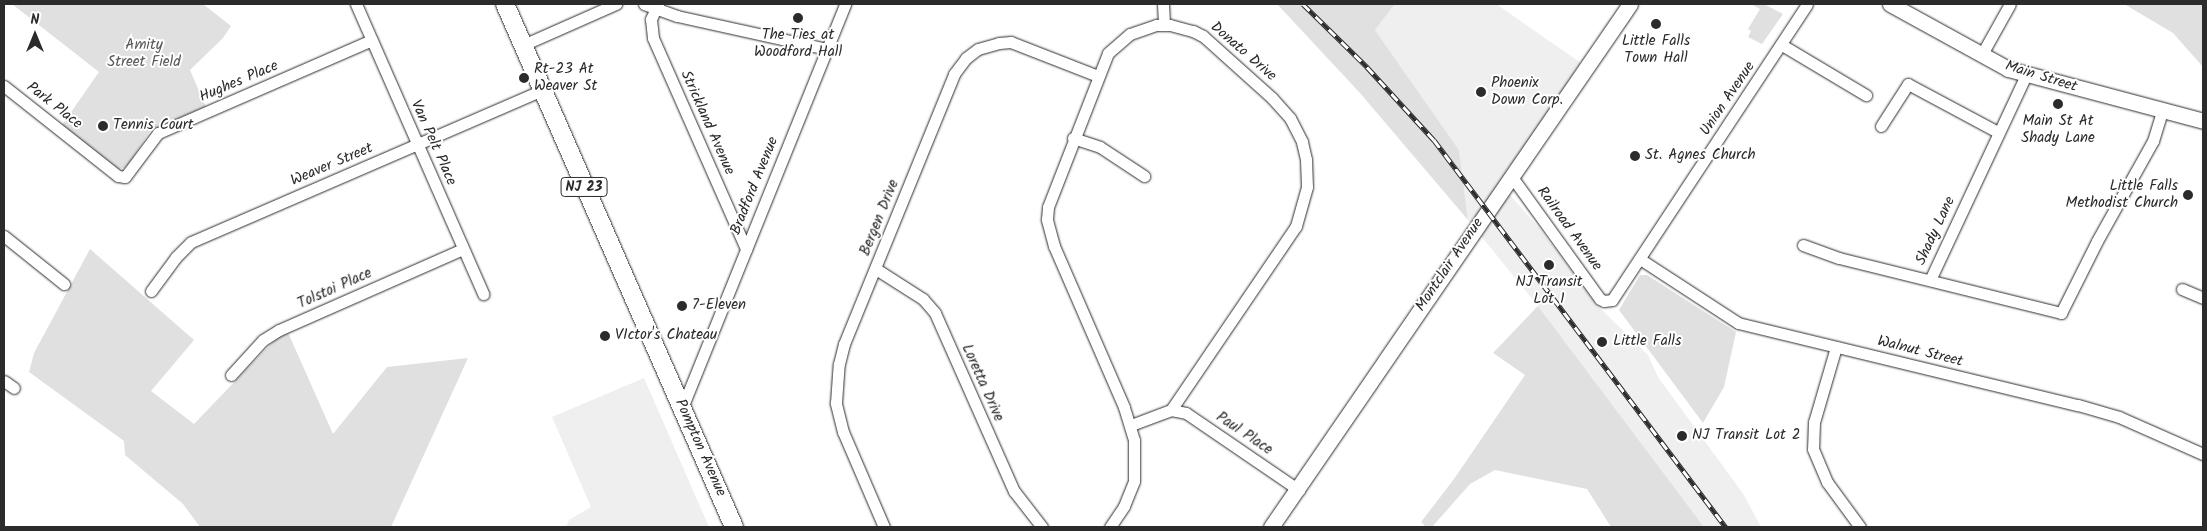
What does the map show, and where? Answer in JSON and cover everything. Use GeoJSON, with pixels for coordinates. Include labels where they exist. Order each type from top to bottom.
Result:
{"type":"FeatureCollection","features":[{"type":"Feature","properties":{"kind":"main road","name":"NJ 23"},"geometry":{"type":"LineString","coordinates":[[505,4],[542,90]]}},
{"type":"Feature","properties":{"kind":"main road","name":"Pompton Avenue"},"geometry":{"type":"LineString","coordinates":[[542,90],[734,527]]}},
{"type":"Feature","properties":{"kind":"street","name":"Van Pelt Place"},"geometry":{"type":"LineString","coordinates":[[356,4],[483,294]]}},
{"type":"Feature","properties":{"kind":"street"},"geometry":{"type":"LineString","coordinates":[[523,45],[616,4]]}},
{"type":"Feature","properties":{"kind":"street","name":"Bradford Avenue"},"geometry":{"type":"LineString","coordinates":[[682,408],[845,4]]}},
{"type":"Feature","properties":{"kind":"street"},"geometry":{"type":"LineString","coordinates":[[1163,4],[1164,25]]}},
{"type":"Feature","properties":{"kind":"street","name":"Montclair Avenue"},"geometry":{"type":"LineString","coordinates":[[1271,527],[1299,490],[1487,209],[1512,177],[1630,4]]}},
{"type":"Feature","properties":{"kind":"street","name":"Union Avenue"},"geometry":{"type":"LineString","coordinates":[[1600,299],[1608,301],[1615,297],[1807,4]]}},
{"type":"Feature","properties":{"kind":"street","name":"Main Street"},"geometry":{"type":"LineString","coordinates":[[1890,4],[2008,69],[2164,109],[2203,121]]}},
{"type":"Feature","properties":{"kind":"street"},"geometry":{"type":"LineString","coordinates":[[1982,54],[2010,4]]}},
{"type":"Feature","properties":{"kind":"street"},"geometry":{"type":"LineString","coordinates":[[653,5],[676,16],[827,49]]}},
{"type":"Feature","properties":{"kind":"street","name":"Strickland Avenue"},"geometry":{"type":"LineString","coordinates":[[653,5],[651,19],[653,38],[746,249]]}},
{"type":"Feature","properties":{"kind":"street","name":"Donato Drive"},"geometry":{"type":"LineString","coordinates":[[1110,527],[1124,506],[1134,481],[1135,453],[1131,425],[1049,232],[1047,218],[1050,198],[1108,52],[1122,40],[1142,29],[1164,25],[1182,27],[1202,36],[1272,98],[1290,118],[1302,142],[1306,159],[1307,187],[1296,226],[1170,410]]}},
{"type":"Feature","properties":{"kind":"street","name":"Hughes Place"},"geometry":{"type":"LineString","coordinates":[[132,168],[158,133],[372,40]]}},
{"type":"Feature","properties":{"kind":"street","name":"Bergen Drive"},"geometry":{"type":"LineString","coordinates":[[884,527],[843,432],[836,403],[841,354],[954,74],[971,53],[988,45],[1010,42],[1098,76]]}},
{"type":"Feature","properties":{"kind":"street"},"geometry":{"type":"LineString","coordinates":[[1782,44],[1866,95]]}},
{"type":"Feature","properties":{"kind":"street","name":"Shady Lane"},"geometry":{"type":"LineString","coordinates":[[1802,245],[1839,258],[1930,280],[2026,75]]}},
{"type":"Feature","properties":{"kind":"street"},"geometry":{"type":"LineString","coordinates":[[1882,126],[1908,84],[1998,132]]}},
{"type":"Feature","properties":{"kind":"street","name":"Park Place"},"geometry":{"type":"LineString","coordinates":[[4,86],[118,176],[125,177],[132,168]]}},
{"type":"Feature","properties":{"kind":"street","name":"Weaver Street"},"geometry":{"type":"LineString","coordinates":[[151,291],[176,257],[191,242],[542,90]]}},
{"type":"Feature","properties":{"kind":"street"},"geometry":{"type":"LineString","coordinates":[[1930,280],[2060,313],[2096,242],[2154,142],[2164,109]]}},
{"type":"Feature","properties":{"kind":"street"},"geometry":{"type":"LineString","coordinates":[[1073,138],[1100,147],[1144,176]]}},
{"type":"Feature","properties":{"kind":"street","name":"Railroad Avenue"},"geometry":{"type":"LineString","coordinates":[[1512,177],[1600,299]]}},
{"type":"Feature","properties":{"kind":"street"},"geometry":{"type":"LineString","coordinates":[[4,236],[64,284]]}},
{"type":"Feature","properties":{"kind":"street","name":"Tolstoi Place"},"geometry":{"type":"LineString","coordinates":[[231,375],[263,340],[279,330],[463,249]]}},
{"type":"Feature","properties":{"kind":"street","name":"Walnut Street"},"geometry":{"type":"LineString","coordinates":[[1640,259],[1738,323],[2102,411],[2203,454]]}},
{"type":"Feature","properties":{"kind":"street","name":"Loretta Drive"},"geometry":{"type":"LineString","coordinates":[[876,269],[923,299],[935,314],[1014,491],[1042,527]]}},
{"type":"Feature","properties":{"kind":"street"},"geometry":{"type":"LineString","coordinates":[[2182,290],[2203,298]]}},
{"type":"Feature","properties":{"kind":"street"},"geometry":{"type":"LineString","coordinates":[[1836,347],[1814,422],[1813,449],[1824,477],[1860,527]]}},
{"type":"Feature","properties":{"kind":"street"},"geometry":{"type":"LineString","coordinates":[[4,381],[14,388]]}},
{"type":"Feature","properties":{"kind":"street"},"geometry":{"type":"LineString","coordinates":[[1131,425],[1170,410]]}},
{"type":"Feature","properties":{"kind":"street","name":"Paul Place"},"geometry":{"type":"LineString","coordinates":[[1170,410],[1186,413],[1299,490]]}},
{"type":"Feature","properties":{"kind":"shaded area"},"geometry":{"type":"Polygon","coordinates":[[[1395,4],[1500,4],[1499,6],[1581,63],[1495,189],[1511,196],[1539,228],[1599,307],[1648,355],[1658,377],[1744,495],[1761,527],[1703,527],[1538,306],[1468,220],[1459,150],[1375,30],[1395,4]]]}},
{"type":"Feature","properties":{"kind":"shaded area"},"geometry":{"type":"Polygon","coordinates":[[[644,378],[709,527],[566,527],[569,520],[591,507],[552,417],[644,378]]]}},
{"type":"Feature","properties":{"kind":"green space","name":"Amity Street Field"},"geometry":{"type":"Polygon","coordinates":[[[12,4],[203,4],[231,26],[223,38],[190,70],[206,107],[150,131],[129,164],[124,168],[118,169],[62,125],[99,72],[12,4]]]}},
{"type":"Feature","properties":{"kind":"green space"},"geometry":{"type":"Polygon","coordinates":[[[1277,4],[1395,4],[1375,30],[1459,150],[1468,220],[1360,93],[1277,4]]]}},
{"type":"Feature","properties":{"kind":"green space"},"geometry":{"type":"Polygon","coordinates":[[[1751,4],[1764,4],[1783,14],[1762,44],[1748,37],[1751,31],[1748,29],[1760,9],[1751,4]]]}},
{"type":"Feature","properties":{"kind":"green space"},"geometry":{"type":"Polygon","coordinates":[[[2124,4],[2203,4],[2203,67],[2173,33],[2124,4]]]}},
{"type":"Feature","properties":{"kind":"green space"},"geometry":{"type":"Polygon","coordinates":[[[90,249],[194,340],[151,391],[194,424],[286,328],[333,434],[387,367],[468,358],[391,527],[200,527],[183,504],[125,455],[124,441],[29,372],[34,353],[90,249]]]}},
{"type":"Feature","properties":{"kind":"green space"},"geometry":{"type":"Polygon","coordinates":[[[1640,275],[1647,275],[1736,332],[1724,387],[1703,423],[1619,310],[1640,275]]]}},
{"type":"Feature","properties":{"kind":"green space"},"geometry":{"type":"Polygon","coordinates":[[[1538,306],[1703,527],[1611,527],[1587,489],[1495,470],[1470,484],[1432,527],[1426,527],[1421,522],[1454,479],[1525,375],[1493,353],[1538,306]]]}},
{"type":"Feature","properties":{"kind":"railway"},"geometry":{"type":"LineString","coordinates":[[1303,4],[1367,67],[1434,140],[1726,527]]}},
{"type":"Feature","properties":{"kind":"place","name":"The Ties at Woodford Hall"},"geometry":{"type":"Point","coordinates":[798,18]}},
{"type":"Feature","properties":{"kind":"place","name":"Little Falls Town Hall"},"geometry":{"type":"Point","coordinates":[1656,24]}},
{"type":"Feature","properties":{"kind":"place","name":"Rt-23 At Weaver St"},"geometry":{"type":"Point","coordinates":[524,78]}},
{"type":"Feature","properties":{"kind":"place","name":"Phoenix Down Corp."},"geometry":{"type":"Point","coordinates":[1481,92]}},
{"type":"Feature","properties":{"kind":"place","name":"Main St At Shady Lane"},"geometry":{"type":"Point","coordinates":[2058,104]}},
{"type":"Feature","properties":{"kind":"place","name":"Tennis Court"},"geometry":{"type":"Point","coordinates":[103,126]}},
{"type":"Feature","properties":{"kind":"place","name":"St. Agnes Church"},"geometry":{"type":"Point","coordinates":[1635,156]}},
{"type":"Feature","properties":{"kind":"place","name":"Little Falls Methodist Church"},"geometry":{"type":"Point","coordinates":[2188,195]}},
{"type":"Feature","properties":{"kind":"place","name":"NJ Transit Lot 1"},"geometry":{"type":"Point","coordinates":[1549,265]}},
{"type":"Feature","properties":{"kind":"place","name":"7-Eleven"},"geometry":{"type":"Point","coordinates":[682,306]}},
{"type":"Feature","properties":{"kind":"place","name":"VIctor's Chateau"},"geometry":{"type":"Point","coordinates":[605,336]}},
{"type":"Feature","properties":{"kind":"place","name":"Little Falls"},"geometry":{"type":"Point","coordinates":[1602,342]}},
{"type":"Feature","properties":{"kind":"place","name":"NJ Transit Lot 2"},"geometry":{"type":"Point","coordinates":[1682,436]}}]}
